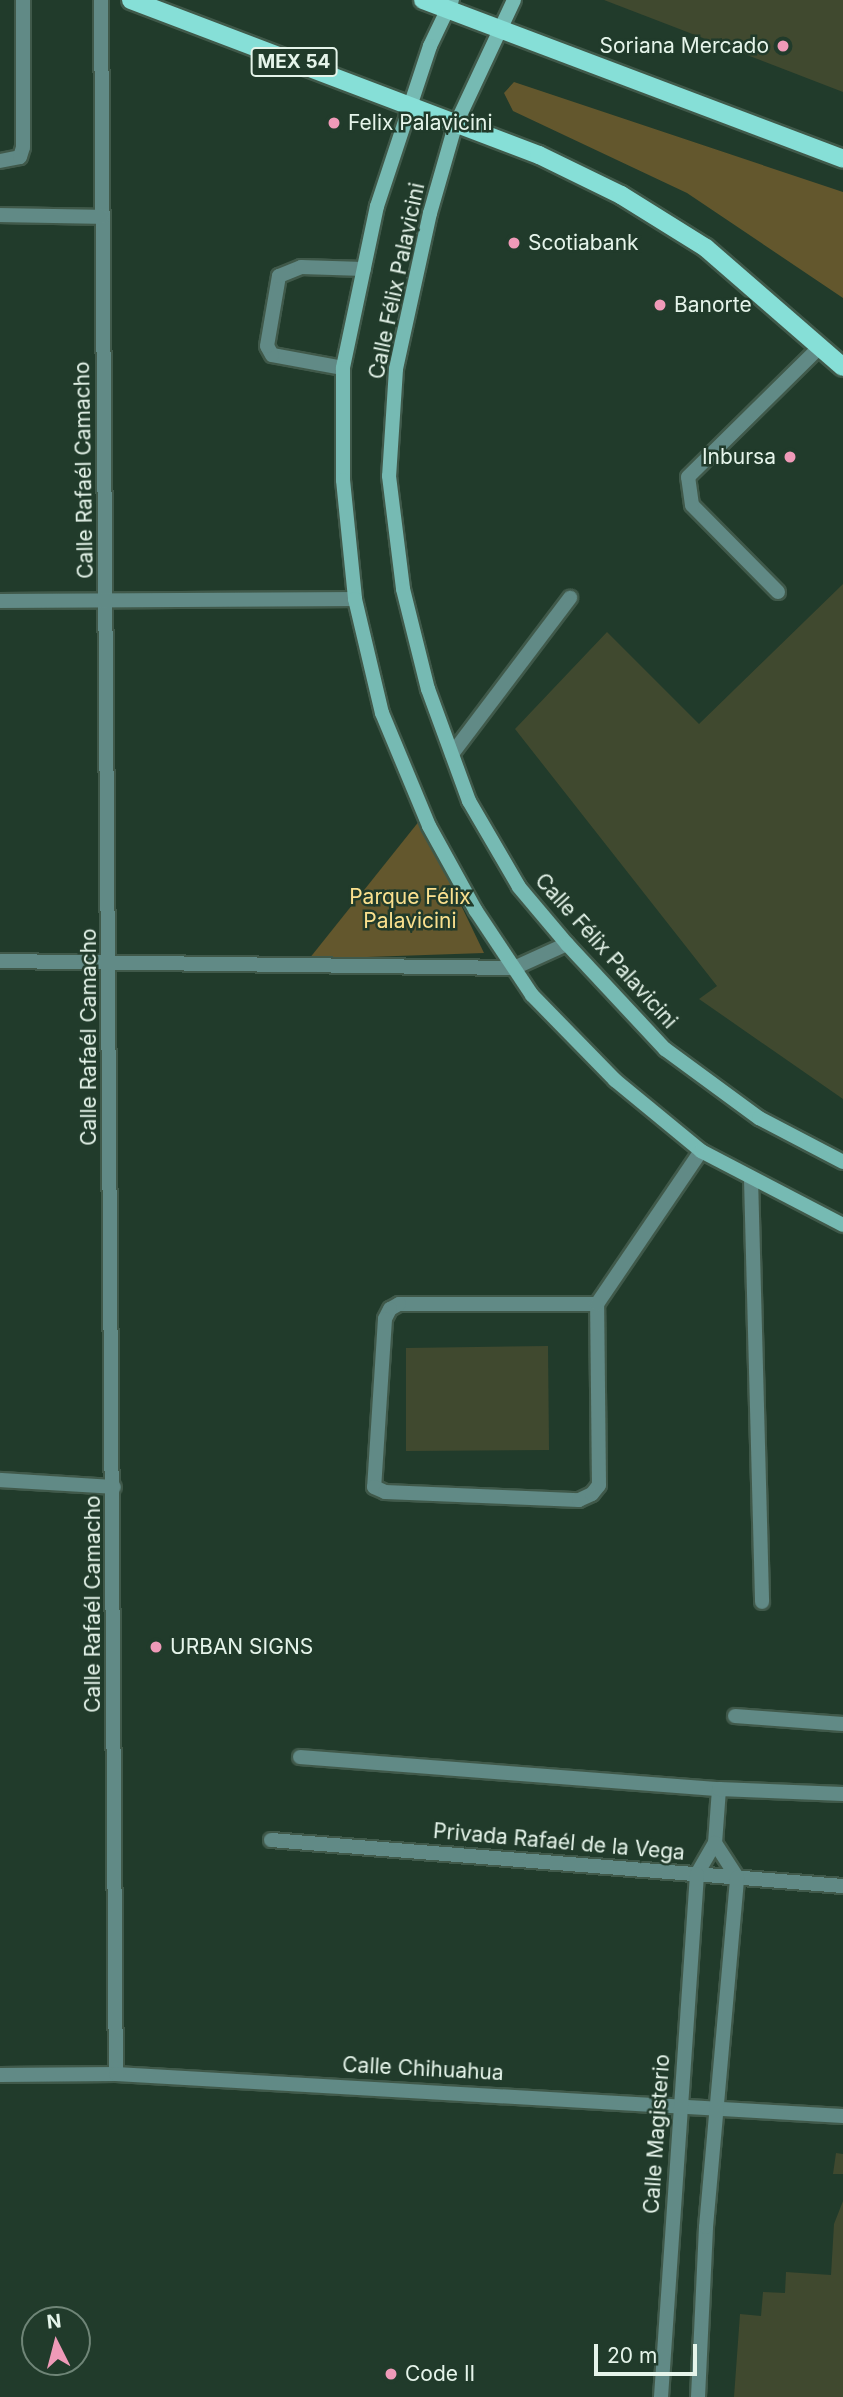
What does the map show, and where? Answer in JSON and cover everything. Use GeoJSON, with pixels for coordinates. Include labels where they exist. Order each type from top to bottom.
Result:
{"type":"FeatureCollection","features":[{"type":"Feature","properties":{"kind":"main road","name":"MEX 54"},"geometry":{"type":"LineString","coordinates":[[131,0],[456,126],[539,155],[621,195],[706,248],[843,367]]}},
{"type":"Feature","properties":{"kind":"main road"},"geometry":{"type":"LineString","coordinates":[[423,0],[450,5],[500,29],[843,159]]}},
{"type":"Feature","properties":{"kind":"street"},"geometry":{"type":"LineString","coordinates":[[0,161],[20,157],[23,147],[23,0]]}},
{"type":"Feature","properties":{"kind":"street","name":"Calle Rafaél Camacho"},"geometry":{"type":"LineString","coordinates":[[101,0],[114,1487],[116,2074]]}},
{"type":"Feature","properties":{"kind":"street","name":"Calle Félix Palavicini"},"geometry":{"type":"LineString","coordinates":[[514,0],[456,126],[430,213],[396,369],[389,476],[403,589],[428,689],[469,801],[519,887],[567,944],[665,1049],[759,1118],[843,1162]]}},
{"type":"Feature","properties":{"kind":"street","name":"Calle Félix Palavicini"},"geometry":{"type":"LineString","coordinates":[[450,5],[410,106],[377,206],[343,369],[343,480],[355,599],[383,713],[429,826],[532,995],[615,1080],[701,1151],[843,1225]]}},
{"type":"Feature","properties":{"kind":"street"},"geometry":{"type":"LineString","coordinates":[[0,215],[102,217]]}},
{"type":"Feature","properties":{"kind":"street"},"geometry":{"type":"LineString","coordinates":[[343,369],[272,355],[267,346],[279,275],[301,267],[364,269]]}},
{"type":"Feature","properties":{"kind":"street"},"geometry":{"type":"LineString","coordinates":[[778,592],[691,505],[688,477],[820,347]]}},
{"type":"Feature","properties":{"kind":"street"},"geometry":{"type":"LineString","coordinates":[[452,754],[570,598]]}},
{"type":"Feature","properties":{"kind":"street"},"geometry":{"type":"LineString","coordinates":[[0,601],[355,599]]}},
{"type":"Feature","properties":{"kind":"street"},"geometry":{"type":"LineString","coordinates":[[0,961],[514,968],[567,944]]}},
{"type":"Feature","properties":{"kind":"street"},"geometry":{"type":"LineString","coordinates":[[597,1304],[399,1304],[390,1309],[385,1319],[374,1487],[385,1492],[579,1500],[592,1494],[599,1485],[597,1304],[701,1151]]}},
{"type":"Feature","properties":{"kind":"street"},"geometry":{"type":"LineString","coordinates":[[751,1178],[762,1602]]}},
{"type":"Feature","properties":{"kind":"street"},"geometry":{"type":"LineString","coordinates":[[0,1480],[114,1487]]}},
{"type":"Feature","properties":{"kind":"street"},"geometry":{"type":"LineString","coordinates":[[735,1716],[843,1724]]}},
{"type":"Feature","properties":{"kind":"street"},"geometry":{"type":"LineString","coordinates":[[300,1757],[719,1789],[843,1794]]}},
{"type":"Feature","properties":{"kind":"street"},"geometry":{"type":"LineString","coordinates":[[697,1874],[715,1843],[719,1789]]}},
{"type":"Feature","properties":{"kind":"street","name":"Privada Rafaél de la Vega"},"geometry":{"type":"LineString","coordinates":[[271,1840],[843,1886]]}},
{"type":"Feature","properties":{"kind":"street"},"geometry":{"type":"LineString","coordinates":[[698,2397],[716,2107],[737,1877],[715,1843]]}},
{"type":"Feature","properties":{"kind":"street","name":"Calle Magisterio"},"geometry":{"type":"LineString","coordinates":[[662,2397],[697,1874]]}},
{"type":"Feature","properties":{"kind":"street","name":"Calle Chihuahua"},"geometry":{"type":"LineString","coordinates":[[0,2075],[116,2074],[680,2104],[843,2116]]}},
{"type":"Feature","properties":{"kind":"green space"},"geometry":{"type":"Polygon","coordinates":[[[514,82],[843,192],[843,298],[687,193],[513,111],[504,93],[514,82]]]}},
{"type":"Feature","properties":{"kind":"green space","name":"Parque Félix Palavicini"},"geometry":{"type":"Polygon","coordinates":[[[420,820],[484,953],[309,959],[420,820]]]}},
{"type":"Feature","properties":{"kind":"building","name":"Soriana Mercado"},"geometry":{"type":"Polygon","coordinates":[[[604,0],[843,0],[843,92],[604,0]]]}},
{"type":"Feature","properties":{"kind":"building"},"geometry":{"type":"Polygon","coordinates":[[[843,584],[843,1099],[699,999],[717,986],[515,729],[607,632],[699,724],[843,584]]]}},
{"type":"Feature","properties":{"kind":"building"},"geometry":{"type":"Polygon","coordinates":[[[548,1346],[549,1450],[406,1451],[406,1348],[548,1346]]]}},
{"type":"Feature","properties":{"kind":"building"},"geometry":{"type":"Polygon","coordinates":[[[836,2153],[843,2154],[843,2174],[833,2174],[836,2153]]]}},
{"type":"Feature","properties":{"kind":"building"},"geometry":{"type":"Polygon","coordinates":[[[843,2201],[843,2397],[734,2397],[740,2314],[761,2316],[763,2292],[785,2293],[786,2272],[831,2275],[834,2224],[843,2201]]]}},
{"type":"Feature","properties":{"kind":"place","name":"Soriana Mercado"},"geometry":{"type":"Point","coordinates":[783,46]}},
{"type":"Feature","properties":{"kind":"place","name":"Felix Palavicini"},"geometry":{"type":"Point","coordinates":[334,123]}},
{"type":"Feature","properties":{"kind":"place","name":"Scotiabank"},"geometry":{"type":"Point","coordinates":[514,243]}},
{"type":"Feature","properties":{"kind":"place","name":"Banorte"},"geometry":{"type":"Point","coordinates":[660,305]}},
{"type":"Feature","properties":{"kind":"place","name":"Inbursa"},"geometry":{"type":"Point","coordinates":[790,457]}},
{"type":"Feature","properties":{"kind":"place","name":"URBAN SIGNS"},"geometry":{"type":"Point","coordinates":[156,1647]}},
{"type":"Feature","properties":{"kind":"place","name":"Code II"},"geometry":{"type":"Point","coordinates":[391,2374]}}]}
